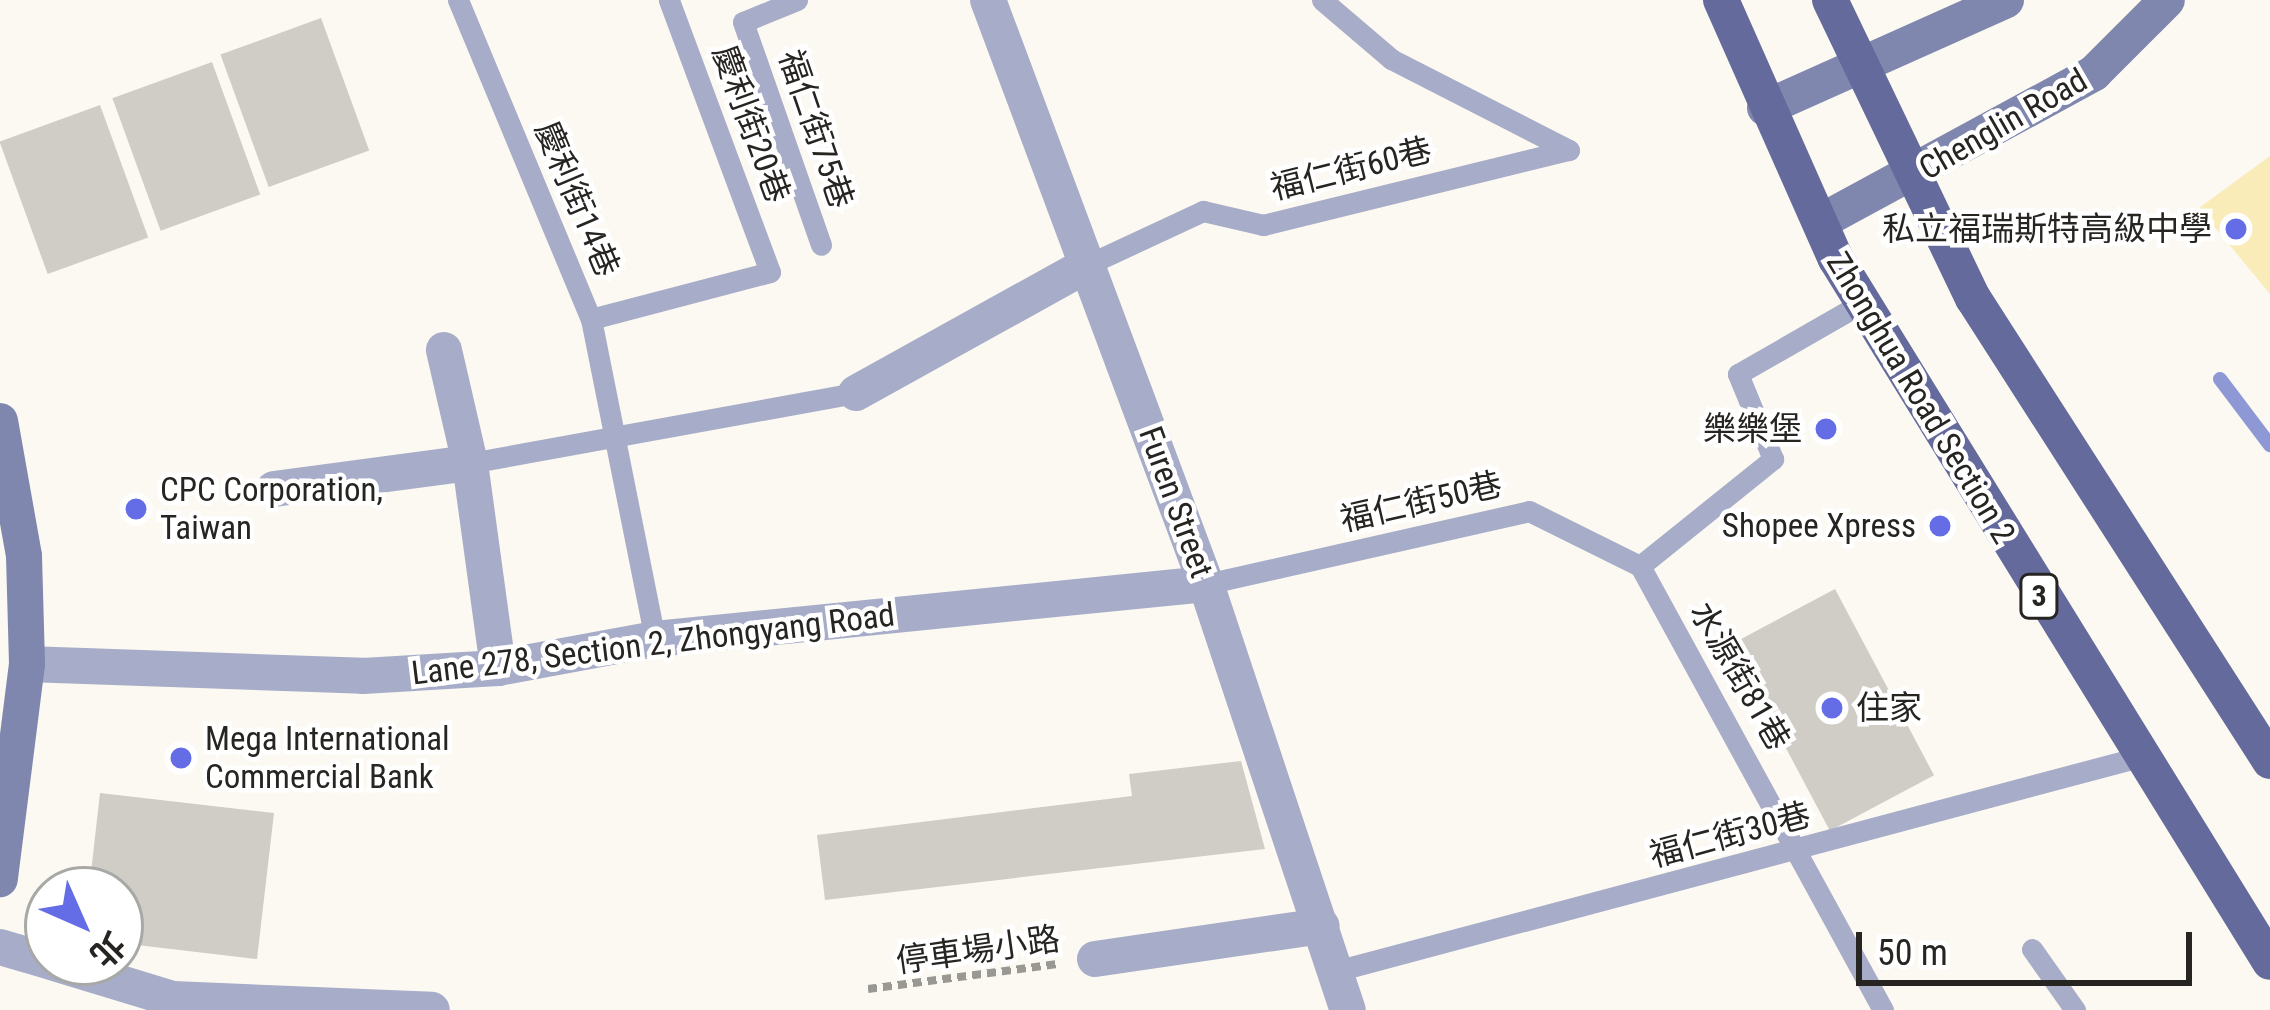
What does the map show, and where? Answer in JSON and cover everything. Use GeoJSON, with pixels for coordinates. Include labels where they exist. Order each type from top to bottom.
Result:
{"type":"FeatureCollection","features":[{"type":"Feature","properties":{"kind":"main road","name":"Zhonghua Road Section 2"},"geometry":{"type":"LineString","coordinates":[[1721,0],[1765,108],[1862,304],[2270,962]]}},
{"type":"Feature","properties":{"kind":"main road"},"geometry":{"type":"LineString","coordinates":[[1830,0],[1972,298],[2270,761]]}},
{"type":"Feature","properties":{"kind":"street","name":"Furen Street"},"geometry":{"type":"LineString","coordinates":[[988,0],[1206,584],[1348,1010]]}},
{"type":"Feature","properties":{"kind":"street"},"geometry":{"type":"LineString","coordinates":[[1765,108],[1862,69],[2006,0]]}},
{"type":"Feature","properties":{"kind":"street","name":"Chenglin Road"},"geometry":{"type":"LineString","coordinates":[[1820,222],[1914,176],[2094,73],[2168,0]]}},
{"type":"Feature","properties":{"kind":"street"},"geometry":{"type":"LineString","coordinates":[[856,393],[1087,265]]}},
{"type":"Feature","properties":{"kind":"street"},"geometry":{"type":"LineString","coordinates":[[444,350],[470,463],[498,668]]}},
{"type":"Feature","properties":{"kind":"street"},"geometry":{"type":"LineString","coordinates":[[0,421],[24,556],[27,664],[0,879]]}},
{"type":"Feature","properties":{"kind":"street"},"geometry":{"type":"LineString","coordinates":[[274,490],[470,463]]}},
{"type":"Feature","properties":{"kind":"street","name":"Lane 278, Section 2, Zhongyang Road"},"geometry":{"type":"LineString","coordinates":[[27,664],[363,676],[498,668],[656,639],[1206,584]]}},
{"type":"Feature","properties":{"kind":"street"},"geometry":{"type":"LineString","coordinates":[[1095,959],[1322,926]]}},
{"type":"Feature","properties":{"kind":"street"},"geometry":{"type":"LineString","coordinates":[[129,986],[173,999],[432,1010]]}},
{"type":"Feature","properties":{"kind":"lane","name":"慶利街14巷"},"geometry":{"type":"LineString","coordinates":[[458,0],[591,319],[770,272]]}},
{"type":"Feature","properties":{"kind":"lane","name":"慶利街20巷"},"geometry":{"type":"LineString","coordinates":[[669,0],[770,272]]}},
{"type":"Feature","properties":{"kind":"lane","name":"福仁街75巷"},"geometry":{"type":"LineString","coordinates":[[797,0],[743,22],[821,245]]}},
{"type":"Feature","properties":{"kind":"lane","name":"福仁街60巷"},"geometry":{"type":"LineString","coordinates":[[1087,265],[1203,212],[1263,225],[1569,150],[1391,59],[1322,0]]}},
{"type":"Feature","properties":{"kind":"lane"},"geometry":{"type":"LineString","coordinates":[[1640,566],[1773,459],[1738,374],[1862,304]]}},
{"type":"Feature","properties":{"kind":"lane"},"geometry":{"type":"LineString","coordinates":[[591,319],[656,639]]}},
{"type":"Feature","properties":{"kind":"lane"},"geometry":{"type":"LineString","coordinates":[[470,463],[527,447],[614,439],[856,393]]}},
{"type":"Feature","properties":{"kind":"lane","name":"福仁街50巷"},"geometry":{"type":"LineString","coordinates":[[1206,584],[1529,511],[1640,566]]}},
{"type":"Feature","properties":{"kind":"lane","name":"水源街81巷"},"geometry":{"type":"LineString","coordinates":[[1640,566],[1801,850],[1883,1010]]}},
{"type":"Feature","properties":{"kind":"lane","name":"福仁街30巷"},"geometry":{"type":"LineString","coordinates":[[1336,971],[2140,757]]}},
{"type":"Feature","properties":{"kind":"lane"},"geometry":{"type":"LineString","coordinates":[[2032,949],[2075,1010]]}},
{"type":"Feature","properties":{"kind":"path","name":"停車場小路"},"geometry":{"type":"LineString","coordinates":[[868,989],[1095,959]]}},
{"type":"Feature","properties":{"kind":"shaded area"},"geometry":{"type":"Polygon","coordinates":[[[2270,156],[2270,294],[2199,208],[2270,156]]]}},
{"type":"Feature","properties":{"kind":"building"},"geometry":{"type":"Polygon","coordinates":[[[321,18],[369,150],[269,187],[220,55],[321,18]]]}},
{"type":"Feature","properties":{"kind":"building"},"geometry":{"type":"Polygon","coordinates":[[[212,62],[260,194],[161,231],[112,98],[212,62]]]}},
{"type":"Feature","properties":{"kind":"building"},"geometry":{"type":"Polygon","coordinates":[[[100,105],[148,237],[48,274],[0,141],[100,105]]]}},
{"type":"Feature","properties":{"kind":"building","name":"住家"},"geometry":{"type":"Polygon","coordinates":[[[1835,589],[1934,775],[1830,831],[1731,644],[1835,589]]]}},
{"type":"Feature","properties":{"kind":"building"},"geometry":{"type":"Polygon","coordinates":[[[1241,761],[1265,849],[825,900],[817,835],[1132,796],[1129,774],[1241,761]]]}},
{"type":"Feature","properties":{"kind":"building"},"geometry":{"type":"Polygon","coordinates":[[[100,793],[274,813],[257,959],[144,946],[144,866],[92,866],[100,793]]]}},
{"type":"Feature","properties":{"kind":"waterway"},"geometry":{"type":"LineString","coordinates":[[2220,379],[2270,445]]}},
{"type":"Feature","properties":{"kind":"place","name":"私立福瑞斯特高級中學"},"geometry":{"type":"Point","coordinates":[2236,229]}},
{"type":"Feature","properties":{"kind":"place","name":"樂樂堡"},"geometry":{"type":"Point","coordinates":[1826,429]}},
{"type":"Feature","properties":{"kind":"place","name":"CPC Corporation, Taiwan"},"geometry":{"type":"Point","coordinates":[136,509]}},
{"type":"Feature","properties":{"kind":"place","name":"Shopee Xpress"},"geometry":{"type":"Point","coordinates":[1940,526]}},
{"type":"Feature","properties":{"kind":"place","name":"住家"},"geometry":{"type":"Point","coordinates":[1832,708]}},
{"type":"Feature","properties":{"kind":"place","name":"Mega International Commercial Bank"},"geometry":{"type":"Point","coordinates":[181,758]}}]}
